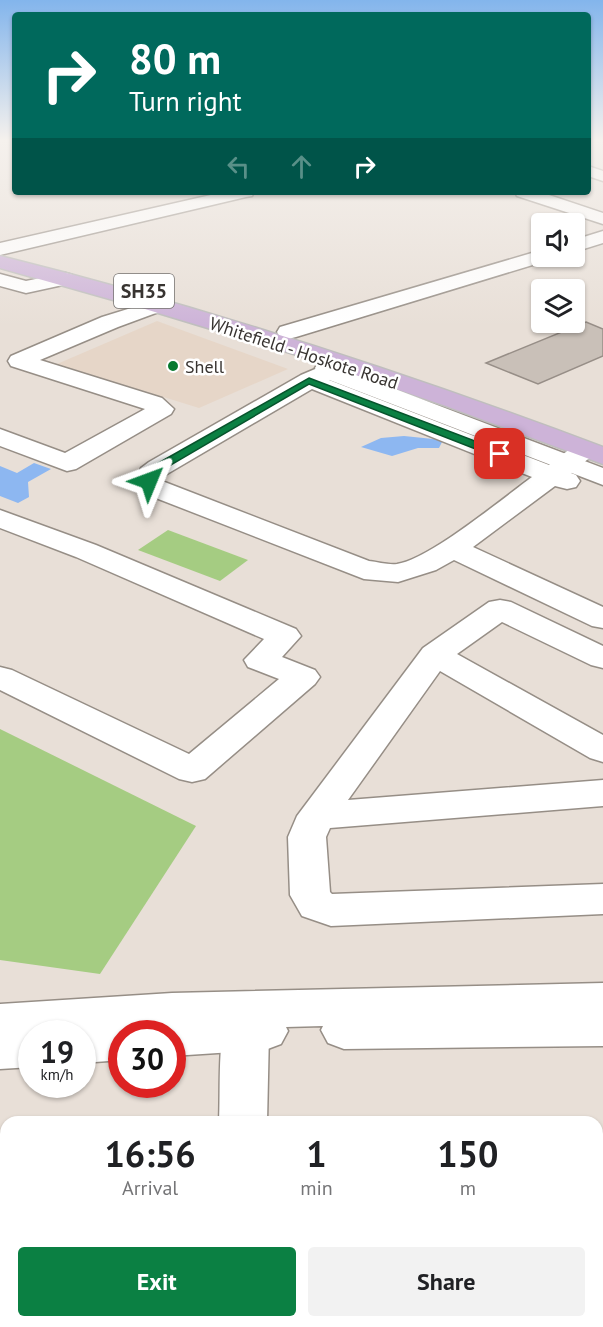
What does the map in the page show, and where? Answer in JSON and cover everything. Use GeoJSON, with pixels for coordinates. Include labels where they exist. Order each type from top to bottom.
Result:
{"type":"FeatureCollection","features":[{"type":"Feature","properties":{"kind":"main road","name":"Whitefield - Hoskote Road"},"geometry":{"type":"LineString","coordinates":[[0,250],[288,332],[406,369],[587,464]]}},
{"type":"Feature","properties":{"kind":"main road","name":"Whitefield - Hoskote Road"},"geometry":{"type":"LineString","coordinates":[[0,262],[149,304],[323,371],[587,464]]}},
{"type":"Feature","properties":{"kind":"street"},"geometry":{"type":"LineString","coordinates":[[0,239],[169,203]]}},
{"type":"Feature","properties":{"kind":"street"},"geometry":{"type":"LineString","coordinates":[[0,250],[200,203]]}},
{"type":"Feature","properties":{"kind":"street"},"geometry":{"type":"LineString","coordinates":[[555,203],[603,219]]}},
{"type":"Feature","properties":{"kind":"street"},"geometry":{"type":"LineString","coordinates":[[585,243],[603,237]]}},
{"type":"Feature","properties":{"kind":"street"},"geometry":{"type":"LineString","coordinates":[[288,332],[531,259]]}},
{"type":"Feature","properties":{"kind":"street"},"geometry":{"type":"LineString","coordinates":[[0,280],[26,288],[65,279]]}},
{"type":"Feature","properties":{"kind":"street"},"geometry":{"type":"LineString","coordinates":[[0,355],[149,304]]}},
{"type":"Feature","properties":{"kind":"street"},"geometry":{"type":"LineString","coordinates":[[0,437],[67,463],[162,409],[153,403],[19,361],[149,304]]}},
{"type":"Feature","properties":{"kind":"street"},"geometry":{"type":"LineString","coordinates":[[323,371],[587,464],[464,553],[398,573],[364,570],[153,487],[149,481],[150,474],[158,468],[323,371]]}},
{"type":"Feature","properties":{"kind":"street"},"geometry":{"type":"LineString","coordinates":[[0,518],[86,551],[285,636],[260,660],[303,677],[192,770],[0,677]]}},
{"type":"Feature","properties":{"kind":"street"},"geometry":{"type":"LineString","coordinates":[[464,553],[603,619]]}},
{"type":"Feature","properties":{"kind":"street"},"geometry":{"type":"LineString","coordinates":[[603,658],[500,609],[435,655],[316,816],[307,837],[310,895],[317,905],[331,910],[603,899]]}},
{"type":"Feature","properties":{"kind":"street"},"geometry":{"type":"LineString","coordinates":[[435,655],[603,750]]}},
{"type":"Feature","properties":{"kind":"street"},"geometry":{"type":"LineString","coordinates":[[316,816],[603,793]]}},
{"type":"Feature","properties":{"kind":"street"},"geometry":{"type":"LineString","coordinates":[[0,1023],[172,1011],[247,1021],[599,1018]]}},
{"type":"Feature","properties":{"kind":"street"},"geometry":{"type":"LineString","coordinates":[[186,1034],[247,1021]]}},
{"type":"Feature","properties":{"kind":"street"},"geometry":{"type":"LineString","coordinates":[[243,1116],[247,1021]]}},
{"type":"Feature","properties":{"kind":"street"},"geometry":{"type":"LineString","coordinates":[[0,1050],[18,1049]]}},
{"type":"Feature","properties":{"kind":"shaded area","name":"Shell"},"geometry":{"type":"Polygon","coordinates":[[[157,321],[288,369],[199,408],[57,364],[157,321]]]}},
{"type":"Feature","properties":{"kind":"green space"},"geometry":{"type":"Polygon","coordinates":[[[168,530],[248,560],[220,581],[138,550],[168,530]]]}},
{"type":"Feature","properties":{"kind":"green space"},"geometry":{"type":"Polygon","coordinates":[[[0,729],[196,826],[100,974],[0,960],[0,729]]]}},
{"type":"Feature","properties":{"kind":"water"},"geometry":{"type":"Polygon","coordinates":[[[404,436],[443,440],[439,448],[418,448],[392,456],[361,447],[381,438],[404,436]]]}},
{"type":"Feature","properties":{"kind":"water"},"geometry":{"type":"Polygon","coordinates":[[[34,463],[51,469],[28,482],[29,497],[18,503],[0,496],[0,466],[17,473],[34,463]]]}},
{"type":"Feature","properties":{"kind":"building"},"geometry":{"type":"Polygon","coordinates":[[[585,322],[603,329],[603,356],[538,384],[486,363],[559,333],[585,333],[585,322]]]}},
{"type":"Feature","properties":{"kind":"place","name":"Shell"},"geometry":{"type":"Point","coordinates":[173,366]}},
{"type":"Feature","properties":{"kind":"route"},"geometry":{"type":"LineString","coordinates":[[149,481],[150,474],[158,468],[309,381],[500,454]]}}]}
